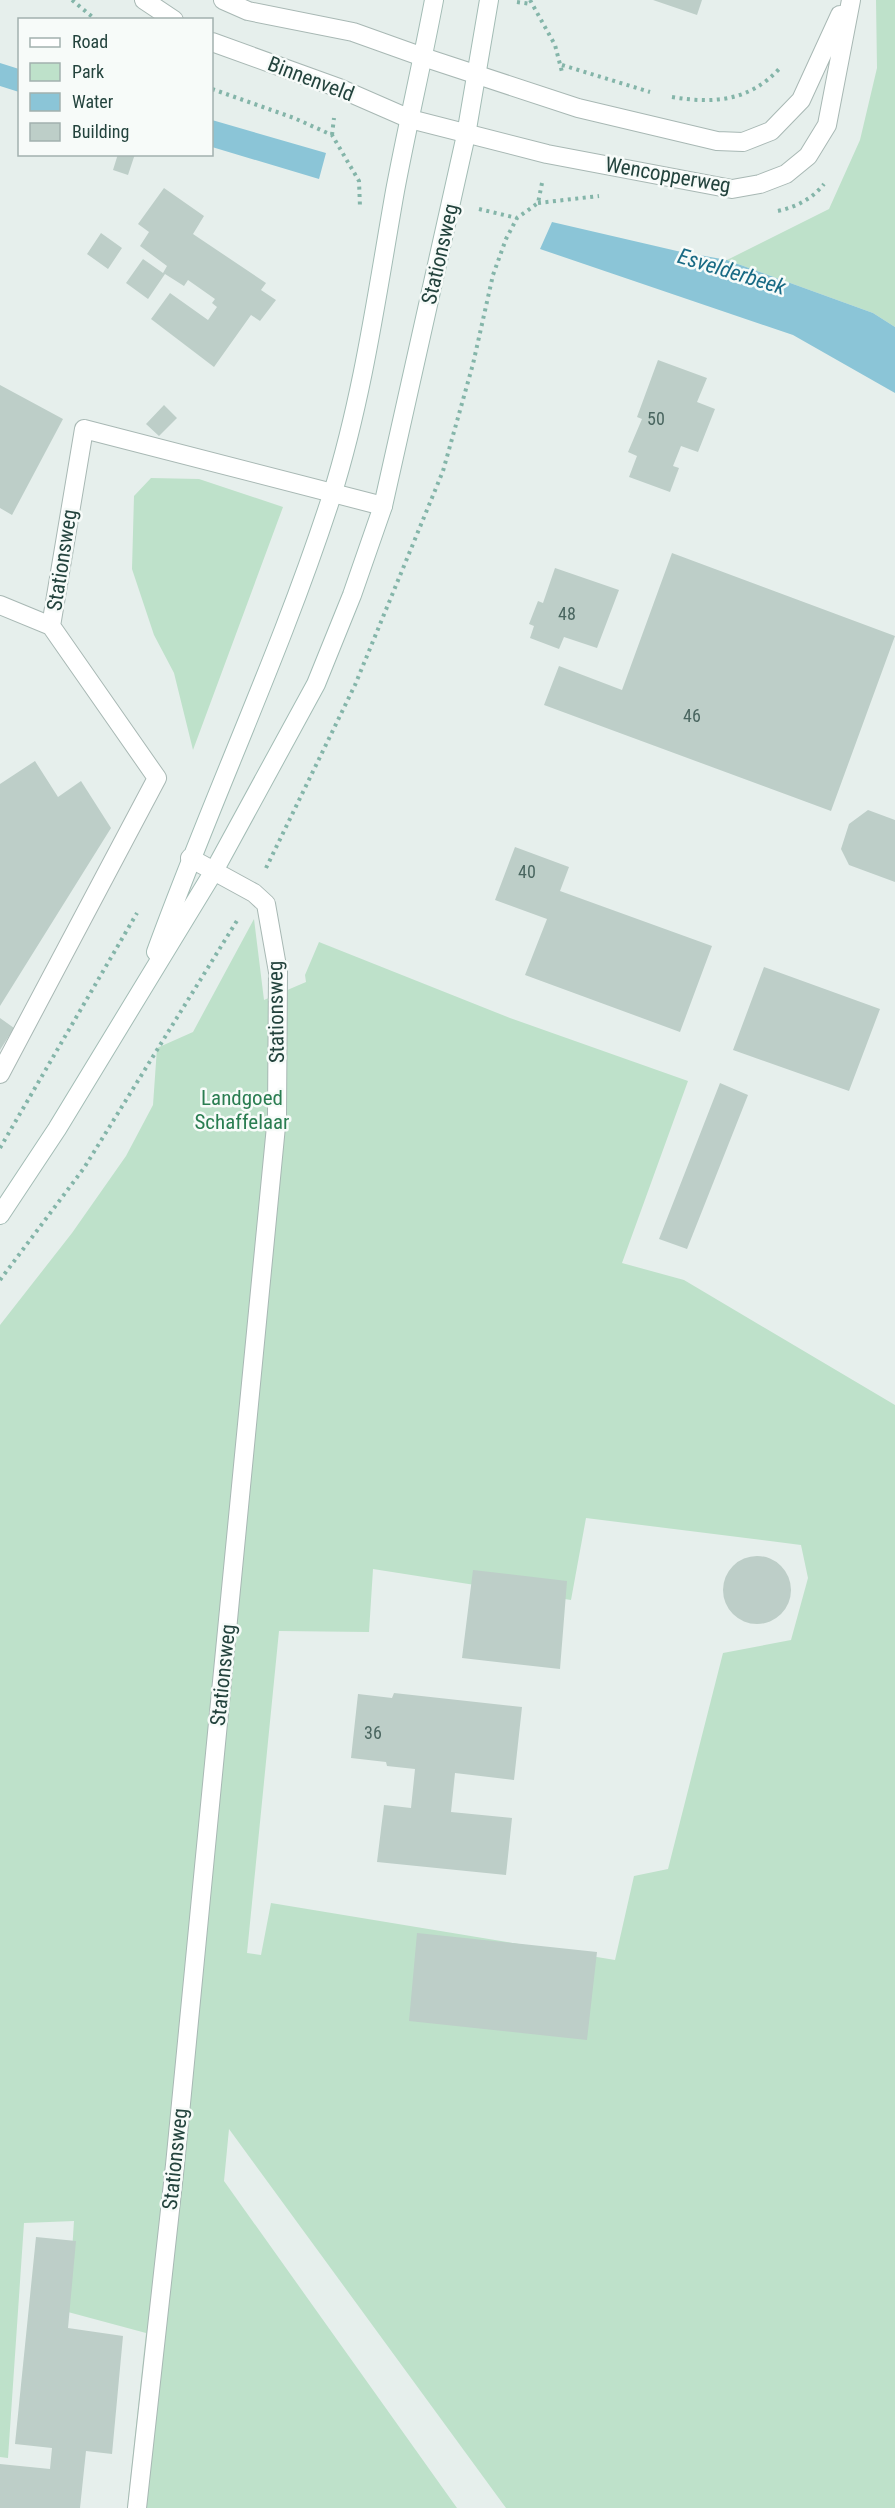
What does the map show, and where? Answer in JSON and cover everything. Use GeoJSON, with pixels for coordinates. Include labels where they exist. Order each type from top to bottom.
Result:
{"type":"FeatureCollection","features":[{"type":"Feature","properties":{"kind":"street"},"geometry":{"type":"LineString","coordinates":[[144,0],[171,18]]}},
{"type":"Feature","properties":{"kind":"street"},"geometry":{"type":"LineString","coordinates":[[224,0],[248,10],[353,32],[423,57]]}},
{"type":"Feature","properties":{"kind":"street","name":"Stationsweg"},"geometry":{"type":"LineString","coordinates":[[141,993],[190,858],[292,614],[333,492],[368,357],[410,119],[434,0]]}},
{"type":"Feature","properties":{"kind":"street","name":"Stationsweg"},"geometry":{"type":"LineString","coordinates":[[0,1215],[57,1129],[214,871],[316,684],[352,595],[383,506],[466,135],[489,0]]}},
{"type":"Feature","properties":{"kind":"street","name":"Wencopperweg"},"geometry":{"type":"LineString","coordinates":[[423,57],[578,108],[717,141],[743,142],[771,131],[801,100],[849,0]]}},
{"type":"Feature","properties":{"kind":"street","name":"Wencopperweg"},"geometry":{"type":"LineString","coordinates":[[410,119],[547,154],[732,189],[760,184],[786,174],[808,156],[827,125],[849,0]]}},
{"type":"Feature","properties":{"kind":"street","name":"Binnenveld"},"geometry":{"type":"LineString","coordinates":[[213,42],[339,88],[410,119]]}},
{"type":"Feature","properties":{"kind":"street","name":"Stationsweg"},"geometry":{"type":"LineString","coordinates":[[51,626],[84,429],[383,506]]}},
{"type":"Feature","properties":{"kind":"street","name":"Stationsweg"},"geometry":{"type":"LineString","coordinates":[[0,605],[51,626],[157,778],[0,1074]]}},
{"type":"Feature","properties":{"kind":"street"},"geometry":{"type":"LineString","coordinates":[[190,858],[254,893]]}},
{"type":"Feature","properties":{"kind":"street","name":"Stationsweg"},"geometry":{"type":"LineString","coordinates":[[137,2508],[176,2153],[278,1116],[278,972],[266,904],[254,893]]}},
{"type":"Feature","properties":{"kind":"path"},"geometry":{"type":"LineString","coordinates":[[72,0],[94,18]]}},
{"type":"Feature","properties":{"kind":"path"},"geometry":{"type":"LineString","coordinates":[[562,65],[662,96],[698,101],[721,101],[747,95],[770,79],[785,64]]}},
{"type":"Feature","properties":{"kind":"path"},"geometry":{"type":"LineString","coordinates":[[213,89],[294,118],[332,135],[359,180],[361,216]]}},
{"type":"Feature","properties":{"kind":"path"},"geometry":{"type":"LineString","coordinates":[[0,1280],[84,1168],[254,893]]}},
{"type":"Feature","properties":{"kind":"path"},"geometry":{"type":"LineString","coordinates":[[0,1148],[137,912]]}},
{"type":"Feature","properties":{"kind":"green space"},"geometry":{"type":"Polygon","coordinates":[[[876,0],[895,0],[895,327],[873,313],[727,260],[829,209],[860,140],[877,68],[876,0]]]}},
{"type":"Feature","properties":{"kind":"green space"},"geometry":{"type":"Polygon","coordinates":[[[151,478],[199,479],[283,507],[193,750],[174,673],[154,635],[132,569],[134,496],[151,478]]]}},
{"type":"Feature","properties":{"kind":"green space","name":"Landgoed Schaffelaar"},"geometry":{"type":"Polygon","coordinates":[[[254,919],[264,1000],[306,982],[305,975],[319,942],[510,1018],[688,1081],[622,1263],[684,1280],[895,1405],[895,2508],[506,2508],[229,2129],[224,2181],[457,2508],[127,2508],[146,2333],[68,2312],[74,2221],[24,2223],[8,2458],[0,2457],[0,1325],[72,1233],[126,1156],[153,1105],[157,1048],[193,1032],[254,919]],[[586,1518],[571,1600],[373,1569],[369,1632],[279,1631],[247,1953],[261,1955],[271,1903],[615,1960],[634,1876],[668,1869],[723,1653],[791,1640],[808,1578],[801,1545],[586,1518]]]}},
{"type":"Feature","properties":{"kind":"water"},"geometry":{"type":"Polygon","coordinates":[[[0,63],[18,69],[18,92],[0,86],[0,63]]]}},
{"type":"Feature","properties":{"kind":"water"},"geometry":{"type":"Polygon","coordinates":[[[213,120],[326,153],[319,179],[213,147],[213,120]]]}},
{"type":"Feature","properties":{"kind":"water","name":"Esvelderbeek"},"geometry":{"type":"Polygon","coordinates":[[[552,222],[677,251],[727,260],[873,313],[895,327],[895,393],[793,335],[540,249],[552,222]]]}},
{"type":"Feature","properties":{"kind":"building"},"geometry":{"type":"Polygon","coordinates":[[[653,0],[702,0],[697,15],[653,0]]]}},
{"type":"Feature","properties":{"kind":"building"},"geometry":{"type":"Polygon","coordinates":[[[117,156],[134,156],[128,175],[113,170],[117,156]]]}},
{"type":"Feature","properties":{"kind":"building"},"geometry":{"type":"Polygon","coordinates":[[[164,188],[204,216],[193,234],[266,283],[261,290],[276,300],[260,321],[251,315],[214,367],[151,319],[170,293],[208,320],[217,307],[212,303],[215,299],[188,280],[184,286],[165,274],[148,299],[126,283],[143,259],[163,273],[167,266],[140,246],[149,232],[138,224],[164,188]]]}},
{"type":"Feature","properties":{"kind":"building"},"geometry":{"type":"Polygon","coordinates":[[[101,233],[122,248],[108,269],[87,254],[101,233]]]}},
{"type":"Feature","properties":{"kind":"building"},"geometry":{"type":"Polygon","coordinates":[[[658,360],[707,378],[697,402],[715,409],[698,452],[681,446],[673,466],[679,468],[670,492],[629,477],[637,456],[628,452],[642,419],[637,417],[658,360]]]}},
{"type":"Feature","properties":{"kind":"building"},"geometry":{"type":"Polygon","coordinates":[[[0,385],[63,419],[12,515],[0,508],[0,385]]]}},
{"type":"Feature","properties":{"kind":"building"},"geometry":{"type":"Polygon","coordinates":[[[164,405],[177,418],[159,436],[146,424],[164,405]]]}},
{"type":"Feature","properties":{"kind":"building"},"geometry":{"type":"Polygon","coordinates":[[[672,553],[895,636],[831,811],[544,705],[559,666],[622,690],[672,553]]]}},
{"type":"Feature","properties":{"kind":"building"},"geometry":{"type":"Polygon","coordinates":[[[555,568],[619,590],[597,648],[564,637],[559,649],[530,638],[534,626],[529,624],[538,601],[543,603],[555,568]]]}},
{"type":"Feature","properties":{"kind":"building"},"geometry":{"type":"Polygon","coordinates":[[[35,761],[58,797],[81,781],[111,828],[0,1006],[0,784],[35,761]]]}},
{"type":"Feature","properties":{"kind":"building"},"geometry":{"type":"Polygon","coordinates":[[[868,810],[895,820],[895,882],[849,865],[841,849],[849,824],[868,810]]]}},
{"type":"Feature","properties":{"kind":"building"},"geometry":{"type":"Polygon","coordinates":[[[515,847],[569,867],[560,891],[712,946],[680,1032],[525,975],[547,919],[495,900],[515,847]]]}},
{"type":"Feature","properties":{"kind":"building"},"geometry":{"type":"Polygon","coordinates":[[[764,967],[880,1009],[849,1091],[733,1050],[764,967]]]}},
{"type":"Feature","properties":{"kind":"building"},"geometry":{"type":"Polygon","coordinates":[[[0,1018],[14,1028],[0,1050],[0,1018]]]}},
{"type":"Feature","properties":{"kind":"building"},"geometry":{"type":"Polygon","coordinates":[[[720,1083],[748,1095],[687,1249],[659,1239],[720,1083]]]}},
{"type":"Feature","properties":{"kind":"building"},"geometry":{"type":"Polygon","coordinates":[[[757,1556],[770,1559],[781,1566],[788,1577],[791,1590],[788,1603],[781,1614],[770,1621],[757,1624],[744,1621],[733,1614],[726,1603],[723,1590],[726,1577],[733,1566],[744,1559],[757,1556]]]}},
{"type":"Feature","properties":{"kind":"building"},"geometry":{"type":"Polygon","coordinates":[[[473,1570],[567,1581],[560,1669],[462,1658],[473,1570]]]}},
{"type":"Feature","properties":{"kind":"building"},"geometry":{"type":"Polygon","coordinates":[[[394,1693],[522,1707],[514,1780],[455,1773],[451,1812],[512,1818],[506,1875],[377,1862],[384,1805],[411,1808],[415,1769],[387,1766],[386,1762],[351,1758],[358,1694],[392,1698],[394,1693]]]}},
{"type":"Feature","properties":{"kind":"building"},"geometry":{"type":"Polygon","coordinates":[[[417,1933],[597,1952],[587,2040],[409,2021],[417,1933]]]}},
{"type":"Feature","properties":{"kind":"building"},"geometry":{"type":"Polygon","coordinates":[[[36,2237],[76,2241],[68,2328],[123,2336],[112,2454],[86,2451],[80,2508],[0,2508],[0,2464],[50,2469],[52,2448],[15,2444],[36,2237]]]}}]}
